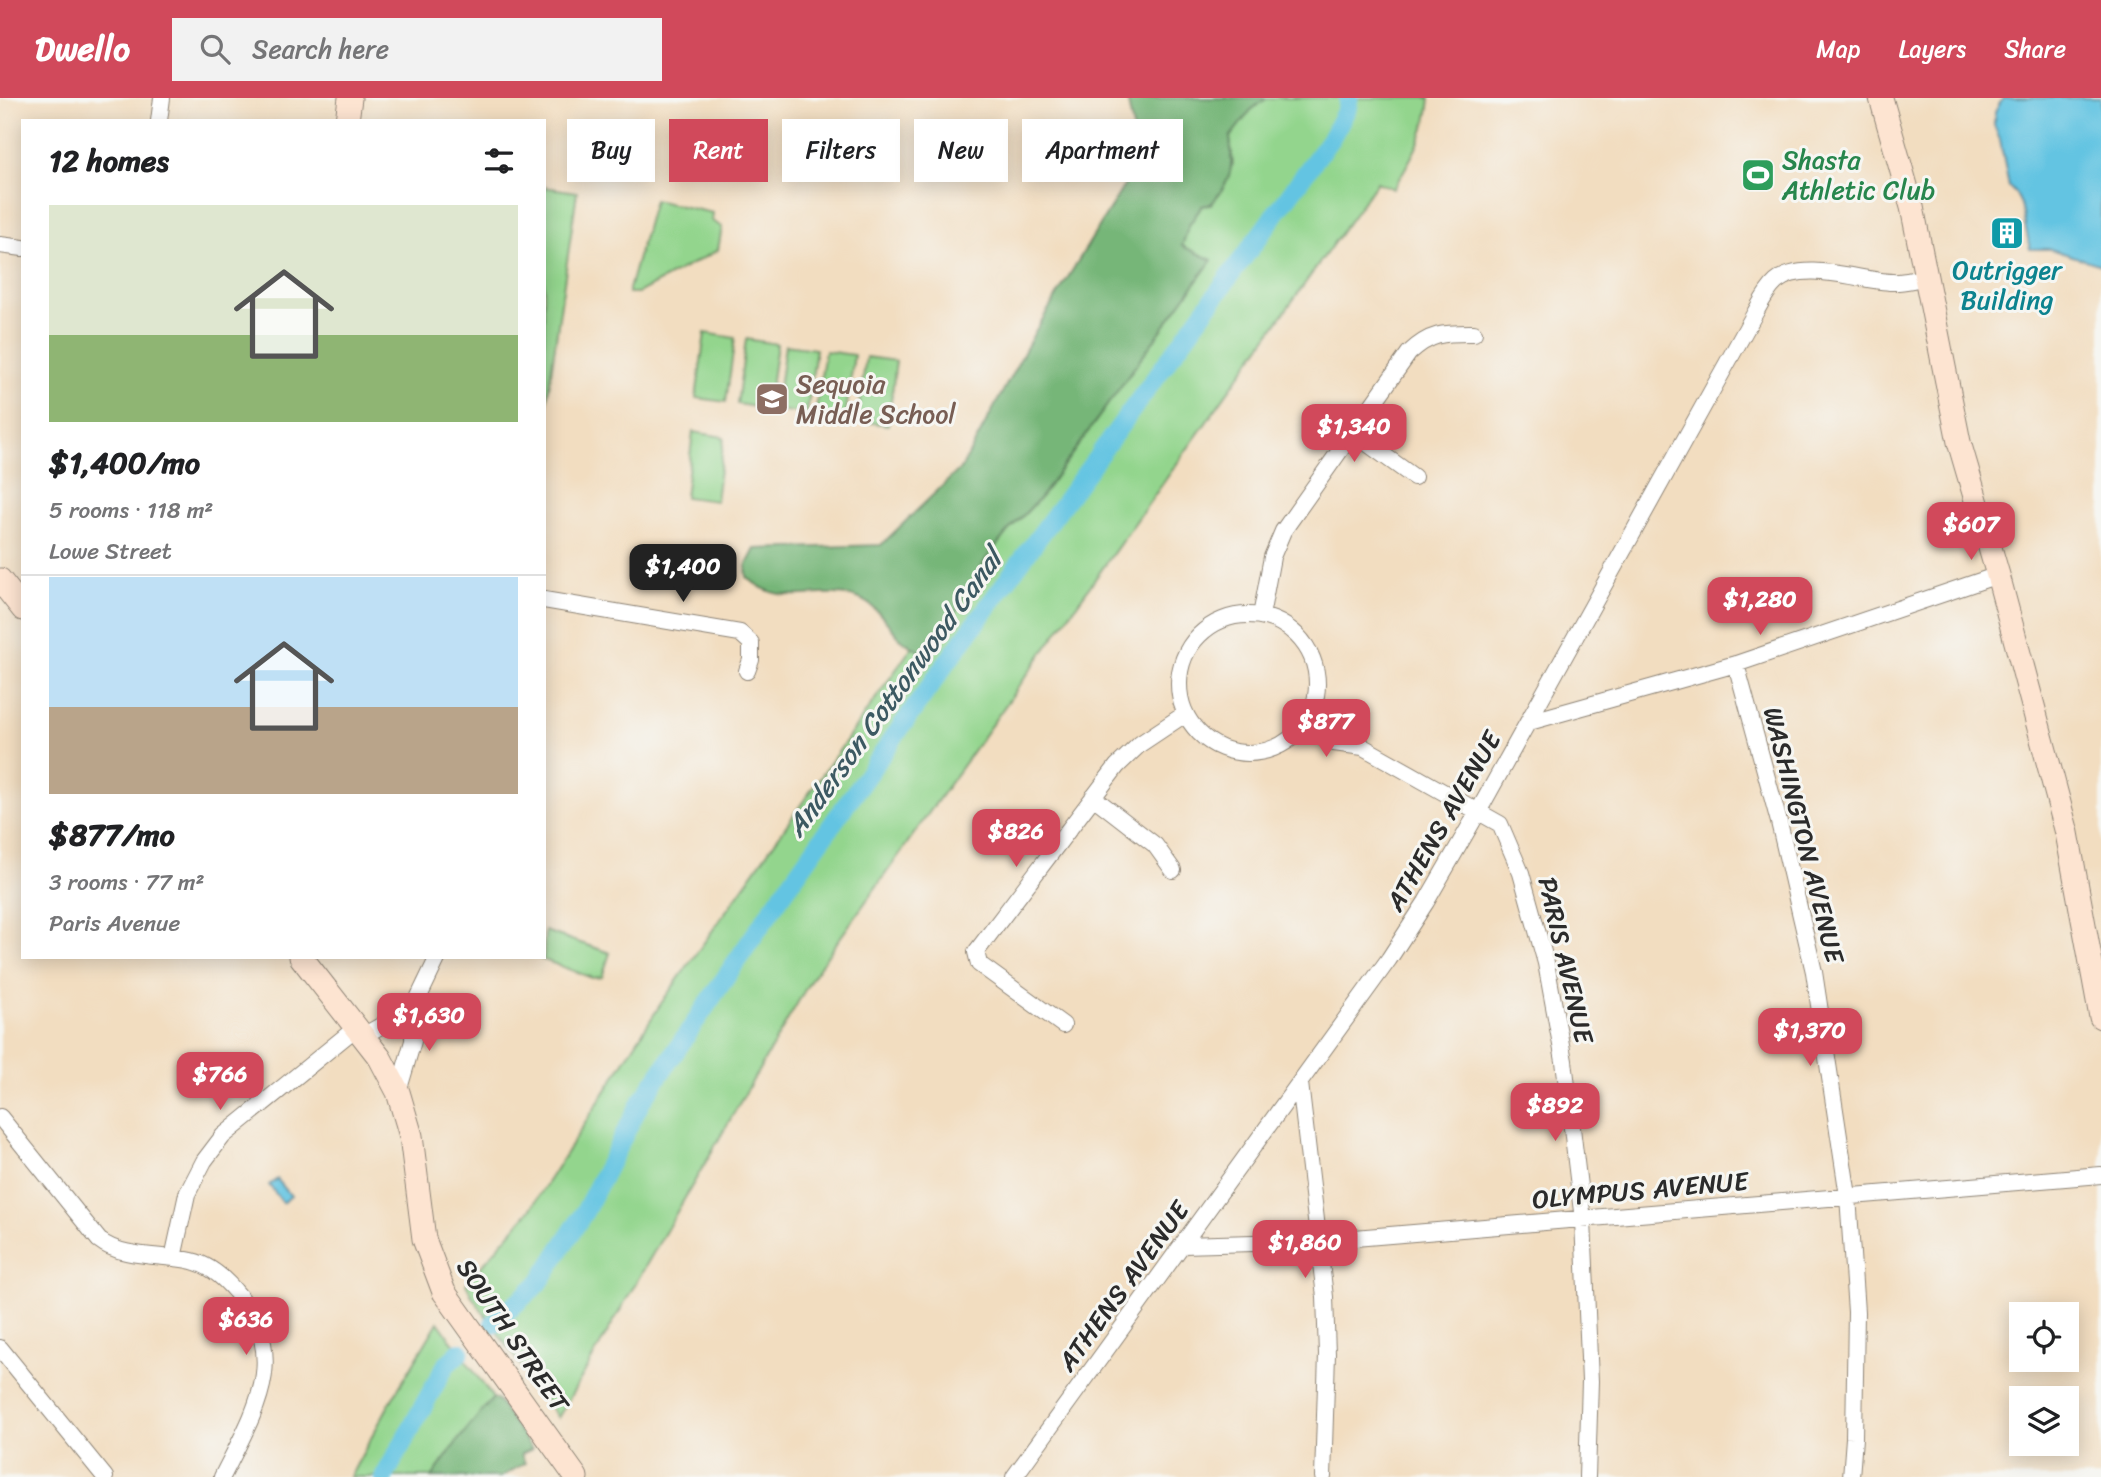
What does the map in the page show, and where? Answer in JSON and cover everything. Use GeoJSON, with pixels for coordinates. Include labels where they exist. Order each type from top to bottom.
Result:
{"type":"FeatureCollection","features":[{"type":"Feature","properties":{"kind":"main road"},"geometry":{"type":"LineString","coordinates":[[347,119],[350,98]]}},
{"type":"Feature","properties":{"kind":"main road"},"geometry":{"type":"LineString","coordinates":[[1881,98],[1912,207],[1924,278],[1959,442],[1998,575],[2067,833],[2101,1017]]}},
{"type":"Feature","properties":{"kind":"main road"},"geometry":{"type":"LineString","coordinates":[[0,580],[21,606]]}},
{"type":"Feature","properties":{"kind":"main road","name":"SOUTH STREET"},"geometry":{"type":"LineString","coordinates":[[303,959],[387,1069],[398,1092],[411,1136],[424,1239],[435,1273],[455,1310],[576,1477]]}},
{"type":"Feature","properties":{"kind":"street"},"geometry":{"type":"LineString","coordinates":[[159,119],[162,98]]}},
{"type":"Feature","properties":{"kind":"street"},"geometry":{"type":"LineString","coordinates":[[0,245],[21,248]]}},
{"type":"Feature","properties":{"kind":"street","name":"ATHENS AVENUE"},"geometry":{"type":"LineString","coordinates":[[1014,1477],[1389,959],[1426,902],[1529,722],[1741,336],[1773,286],[1783,277],[1797,272],[1819,272],[1895,283],[1924,278]]}},
{"type":"Feature","properties":{"kind":"street"},"geometry":{"type":"LineString","coordinates":[[1261,616],[1272,557],[1283,531],[1409,352],[1433,336],[1443,333],[1474,333]]}},
{"type":"Feature","properties":{"kind":"street"},"geometry":{"type":"LineString","coordinates":[[1353,433],[1414,477]]}},
{"type":"Feature","properties":{"kind":"street"},"geometry":{"type":"LineString","coordinates":[[1529,722],[1736,664],[1998,575]]}},
{"type":"Feature","properties":{"kind":"street"},"geometry":{"type":"LineString","coordinates":[[546,600],[740,633],[751,643],[751,660],[747,671]]}},
{"type":"Feature","properties":{"kind":"street"},"geometry":{"type":"LineString","coordinates":[[1242,614],[1261,616],[1290,628],[1310,653],[1317,683],[1314,706],[1303,726],[1292,738],[1279,746],[1248,753],[1218,747],[1205,738],[1185,714],[1179,696],[1178,677],[1183,658],[1192,641],[1206,628],[1223,619],[1242,614]]}},
{"type":"Feature","properties":{"kind":"street","name":"WASHINGTON AVENUE"},"geometry":{"type":"LineString","coordinates":[[1736,664],[1779,822],[1814,972],[1848,1195],[1856,1312],[1851,1477]]}},
{"type":"Feature","properties":{"kind":"street","name":"PARIS AVENUE"},"geometry":{"type":"LineString","coordinates":[[1314,706],[1351,730],[1363,747]]}},
{"type":"Feature","properties":{"kind":"street"},"geometry":{"type":"LineString","coordinates":[[1063,1025],[979,964],[976,952],[1128,755],[1185,714]]}},
{"type":"Feature","properties":{"kind":"street","name":"PARIS AVENUE"},"geometry":{"type":"LineString","coordinates":[[1303,726],[1334,743],[1363,747],[1500,824],[1521,873],[1546,963],[1564,1061],[1583,1220],[1590,1381],[1587,1477]]}},
{"type":"Feature","properties":{"kind":"street"},"geometry":{"type":"LineString","coordinates":[[1093,797],[1155,845],[1173,870]]}},
{"type":"Feature","properties":{"kind":"street"},"geometry":{"type":"LineString","coordinates":[[398,1092],[413,1041],[414,1007],[437,959]]}},
{"type":"Feature","properties":{"kind":"street"},"geometry":{"type":"LineString","coordinates":[[173,1258],[187,1194],[204,1161],[223,1136],[360,1032],[414,1007]]}},
{"type":"Feature","properties":{"kind":"street"},"geometry":{"type":"LineString","coordinates":[[1300,1083],[1325,1297],[1327,1353],[1323,1477]]}},
{"type":"Feature","properties":{"kind":"street"},"geometry":{"type":"LineString","coordinates":[[0,1117],[99,1240],[120,1250],[204,1265],[228,1282],[251,1312],[262,1344],[265,1379],[254,1411],[222,1477]]}},
{"type":"Feature","properties":{"kind":"street","name":"OLYMPUS AVENUE"},"geometry":{"type":"LineString","coordinates":[[1183,1245],[1319,1241],[2101,1175]]}},
{"type":"Feature","properties":{"kind":"street"},"geometry":{"type":"LineString","coordinates":[[0,1348],[105,1477]]}},
{"type":"Feature","properties":{"kind":"green space"},"geometry":{"type":"Polygon","coordinates":[[[1127,98],[1267,98],[1251,110],[1230,137],[1231,166],[1224,187],[1211,204],[1202,206],[1189,225],[1182,246],[1212,260],[1040,498],[986,559],[952,618],[926,654],[902,640],[877,611],[860,599],[831,594],[775,593],[747,577],[746,566],[755,549],[881,545],[962,467],[1036,330],[1126,182],[1183,182],[1183,119],[1131,119],[1127,98]]]}},
{"type":"Feature","properties":{"kind":"green space"},"geometry":{"type":"Polygon","coordinates":[[[1267,98],[1430,98],[1422,134],[1393,189],[1377,182],[813,976],[558,1418],[473,1298],[466,1284],[530,1210],[660,1005],[912,647],[926,654],[952,618],[986,559],[1040,498],[1211,261],[1182,246],[1189,225],[1202,206],[1211,204],[1233,164],[1230,137],[1251,110],[1267,98]]]}},
{"type":"Feature","properties":{"kind":"green space"},"geometry":{"type":"Polygon","coordinates":[[[546,187],[577,192],[546,408],[546,187]]]}},
{"type":"Feature","properties":{"kind":"green space"},"geometry":{"type":"Polygon","coordinates":[[[654,200],[713,213],[712,221],[722,227],[718,250],[638,293],[628,293],[654,200]]]}},
{"type":"Feature","properties":{"kind":"green space"},"geometry":{"type":"Polygon","coordinates":[[[705,333],[735,338],[726,402],[696,398],[705,333]]]}},
{"type":"Feature","properties":{"kind":"green space"},"geometry":{"type":"Polygon","coordinates":[[[746,339],[777,344],[768,409],[737,404],[746,339]]]}},
{"type":"Feature","properties":{"kind":"green space"},"geometry":{"type":"Polygon","coordinates":[[[785,345],[816,349],[807,414],[776,410],[785,345]]]}},
{"type":"Feature","properties":{"kind":"green space"},"geometry":{"type":"Polygon","coordinates":[[[825,351],[854,355],[845,420],[815,415],[825,351]]]}},
{"type":"Feature","properties":{"kind":"green space"},"geometry":{"type":"Polygon","coordinates":[[[866,357],[896,361],[888,425],[857,421],[866,357]]]}},
{"type":"Feature","properties":{"kind":"green space"},"geometry":{"type":"Polygon","coordinates":[[[693,432],[724,437],[716,501],[685,497],[693,432]]]}},
{"type":"Feature","properties":{"kind":"green space"},"geometry":{"type":"Polygon","coordinates":[[[546,931],[610,953],[602,977],[592,978],[541,959],[546,959],[546,931]]]}},
{"type":"Feature","properties":{"kind":"green space"},"geometry":{"type":"Polygon","coordinates":[[[438,1322],[493,1398],[432,1477],[350,1477],[391,1401],[438,1322]]]}},
{"type":"Feature","properties":{"kind":"green space"},"geometry":{"type":"Polygon","coordinates":[[[493,1398],[498,1401],[532,1449],[521,1454],[525,1463],[501,1477],[432,1477],[459,1439],[493,1398]]]}},
{"type":"Feature","properties":{"kind":"water"},"geometry":{"type":"Polygon","coordinates":[[[2003,98],[2101,98],[2101,265],[2050,249],[2030,249],[2021,204],[2009,187],[2000,140],[1994,125],[1995,112],[2003,98]]]}},
{"type":"Feature","properties":{"kind":"water"},"geometry":{"type":"Polygon","coordinates":[[[277,1179],[291,1196],[283,1203],[269,1185],[277,1179]]]}},
{"type":"Feature","properties":{"kind":"waterway","name":"Anderson Cottonwood Canal"},"geometry":{"type":"LineString","coordinates":[[493,1324],[539,1283],[585,1211],[641,1102],[770,912],[945,665],[1331,138],[1347,109],[1349,98]]}},
{"type":"Feature","properties":{"kind":"waterway","name":"Anderson Cottonwood Canal"},"geometry":{"type":"LineString","coordinates":[[384,1477],[446,1365],[460,1352]]}},
{"type":"Feature","properties":{"kind":"place","name":"Shasta Athletic Club"},"geometry":{"type":"Point","coordinates":[1758,175]}},
{"type":"Feature","properties":{"kind":"place","name":"Outrigger Building"},"geometry":{"type":"Point","coordinates":[2007,233]}},
{"type":"Feature","properties":{"kind":"place","name":"Sequoia Middle School"},"geometry":{"type":"Point","coordinates":[772,399]}}]}
